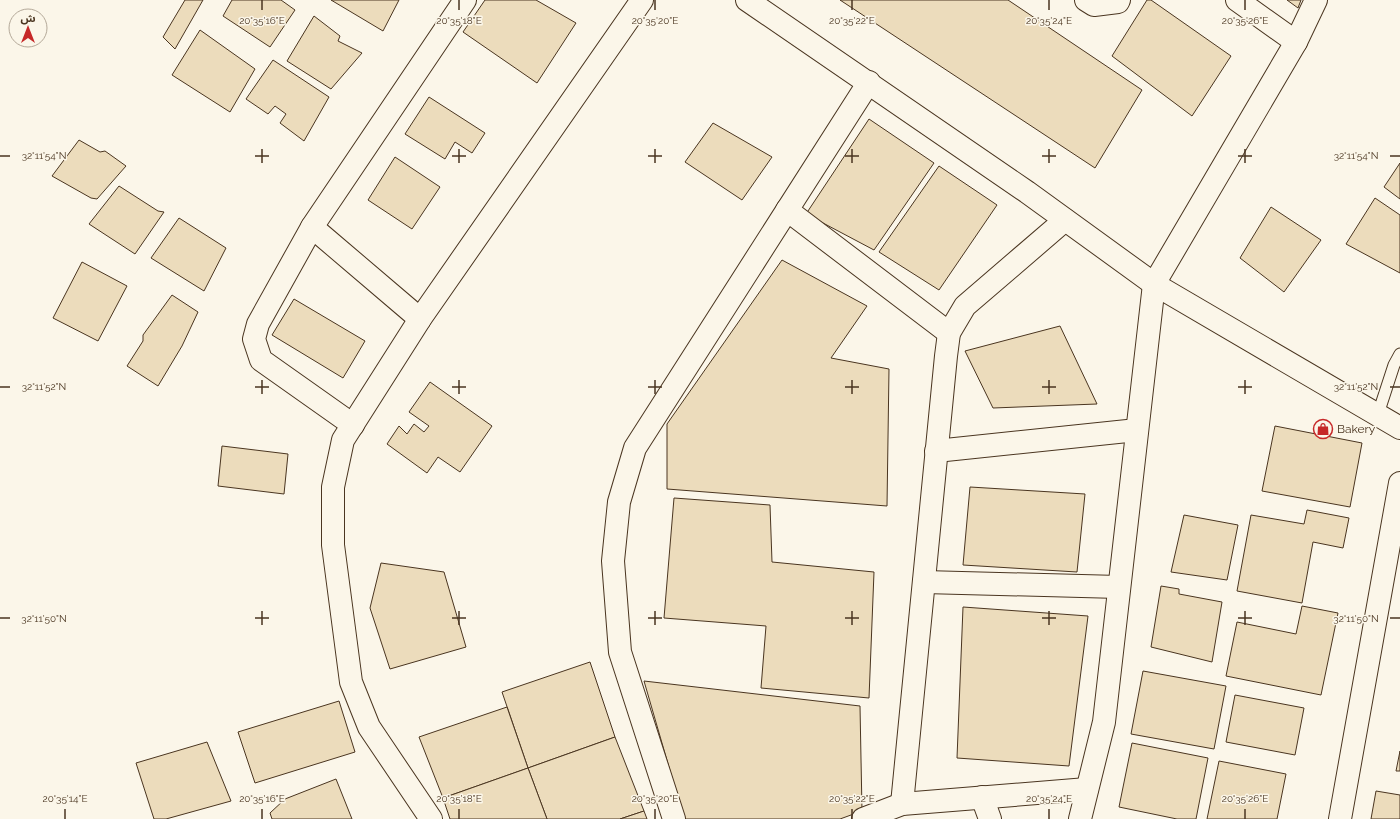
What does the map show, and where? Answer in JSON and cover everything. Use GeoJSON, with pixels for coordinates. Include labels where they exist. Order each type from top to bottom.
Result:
{"type":"FeatureCollection","features":[{"type":"Feature","properties":{"kind":"street"},"geometry":{"type":"LineString","coordinates":[[353,425],[261,360],[254,339],[258,324],[312,227],[465,0]]}},
{"type":"Feature","properties":{"kind":"street"},"geometry":{"type":"LineString","coordinates":[[430,819],[369,727],[351,682],[333,545],[333,487],[343,440],[420,319],[642,0]]}},
{"type":"Feature","properties":{"kind":"street"},"geometry":{"type":"LineString","coordinates":[[747,0],[869,82],[1154,284],[1400,428]]}},
{"type":"Feature","properties":{"kind":"street"},"geometry":{"type":"LineString","coordinates":[[1086,0],[1094,5],[1118,2],[1120,0]]}},
{"type":"Feature","properties":{"kind":"street"},"geometry":{"type":"LineString","coordinates":[[1237,0],[1296,42]]}},
{"type":"Feature","properties":{"kind":"street"},"geometry":{"type":"LineString","coordinates":[[1080,819],[1104,722],[1154,284],[1296,42],[1316,0]]}},
{"type":"Feature","properties":{"kind":"street"},"geometry":{"type":"LineString","coordinates":[[674,819],[620,652],[613,561],[619,502],[635,448],[869,82]]}},
{"type":"Feature","properties":{"kind":"street"},"geometry":{"type":"LineString","coordinates":[[787,210],[949,333]]}},
{"type":"Feature","properties":{"kind":"street"},"geometry":{"type":"LineString","coordinates":[[902,804],[936,451],[949,333],[965,306],[1065,220]]}},
{"type":"Feature","properties":{"kind":"street"},"geometry":{"type":"LineString","coordinates":[[312,227],[420,319]]}},
{"type":"Feature","properties":{"kind":"street"},"geometry":{"type":"LineString","coordinates":[[936,451],[1137,430]]}},
{"type":"Feature","properties":{"kind":"street"},"geometry":{"type":"LineString","coordinates":[[1340,819],[1400,483]]}},
{"type":"Feature","properties":{"kind":"street"},"geometry":{"type":"LineString","coordinates":[[924,582],[1119,587]]}},
{"type":"Feature","properties":{"kind":"street"},"geometry":{"type":"LineString","coordinates":[[863,819],[902,804],[1087,789]]}},
{"type":"Feature","properties":{"kind":"street"},"geometry":{"type":"LineString","coordinates":[[982,797],[990,819]]}},
{"type":"Feature","properties":{"kind":"lane"},"geometry":{"type":"LineString","coordinates":[[1378,414],[1394,365],[1400,354]]}},
{"type":"Feature","properties":{"kind":"building"},"geometry":{"type":"Polygon","coordinates":[[[185,0],[203,0],[175,49],[163,37],[185,0]]]}},
{"type":"Feature","properties":{"kind":"building"},"geometry":{"type":"Polygon","coordinates":[[[232,0],[281,0],[295,10],[270,47],[223,16],[232,0]]]}},
{"type":"Feature","properties":{"kind":"building"},"geometry":{"type":"Polygon","coordinates":[[[331,0],[399,0],[383,31],[331,0]]]}},
{"type":"Feature","properties":{"kind":"building"},"geometry":{"type":"Polygon","coordinates":[[[485,0],[536,0],[576,23],[537,83],[463,32],[485,0]]]}},
{"type":"Feature","properties":{"kind":"building"},"geometry":{"type":"Polygon","coordinates":[[[840,0],[1008,0],[1142,90],[1095,168],[840,0]]]}},
{"type":"Feature","properties":{"kind":"building"},"geometry":{"type":"Polygon","coordinates":[[[1147,0],[1151,0],[1231,56],[1192,116],[1112,56],[1147,0]]]}},
{"type":"Feature","properties":{"kind":"building"},"geometry":{"type":"Polygon","coordinates":[[[1287,0],[1301,0],[1298,8],[1287,0]]]}},
{"type":"Feature","properties":{"kind":"building"},"geometry":{"type":"Polygon","coordinates":[[[314,16],[340,36],[338,41],[362,53],[331,89],[287,61],[314,16]]]}},
{"type":"Feature","properties":{"kind":"building"},"geometry":{"type":"Polygon","coordinates":[[[200,30],[255,69],[230,112],[172,75],[200,30]]]}},
{"type":"Feature","properties":{"kind":"building"},"geometry":{"type":"Polygon","coordinates":[[[273,60],[329,97],[304,141],[280,123],[286,114],[275,106],[268,114],[246,99],[273,60]]]}},
{"type":"Feature","properties":{"kind":"building"},"geometry":{"type":"Polygon","coordinates":[[[429,97],[485,133],[472,153],[455,142],[445,159],[405,134],[429,97]]]}},
{"type":"Feature","properties":{"kind":"building"},"geometry":{"type":"Polygon","coordinates":[[[869,119],[934,163],[874,250],[806,214],[869,119]]]}},
{"type":"Feature","properties":{"kind":"building"},"geometry":{"type":"Polygon","coordinates":[[[713,123],[772,157],[742,200],[685,162],[713,123]]]}},
{"type":"Feature","properties":{"kind":"building"},"geometry":{"type":"Polygon","coordinates":[[[79,140],[100,152],[105,151],[126,166],[97,199],[91,198],[52,176],[79,140]]]}},
{"type":"Feature","properties":{"kind":"building"},"geometry":{"type":"Polygon","coordinates":[[[395,157],[440,187],[412,229],[368,200],[395,157]]]}},
{"type":"Feature","properties":{"kind":"building"},"geometry":{"type":"Polygon","coordinates":[[[1400,163],[1400,199],[1384,187],[1400,163]]]}},
{"type":"Feature","properties":{"kind":"building"},"geometry":{"type":"Polygon","coordinates":[[[939,166],[997,205],[939,290],[879,252],[939,166]]]}},
{"type":"Feature","properties":{"kind":"building"},"geometry":{"type":"Polygon","coordinates":[[[119,186],[158,211],[164,212],[135,254],[89,224],[119,186]]]}},
{"type":"Feature","properties":{"kind":"building"},"geometry":{"type":"Polygon","coordinates":[[[1375,198],[1400,215],[1400,273],[1346,244],[1375,198]]]}},
{"type":"Feature","properties":{"kind":"building"},"geometry":{"type":"Polygon","coordinates":[[[1271,207],[1321,240],[1284,292],[1240,258],[1271,207]]]}},
{"type":"Feature","properties":{"kind":"building"},"geometry":{"type":"Polygon","coordinates":[[[179,218],[226,248],[204,291],[151,258],[179,218]]]}},
{"type":"Feature","properties":{"kind":"building"},"geometry":{"type":"Polygon","coordinates":[[[782,260],[867,306],[831,358],[889,369],[887,506],[667,489],[667,424],[782,260]]]}},
{"type":"Feature","properties":{"kind":"building"},"geometry":{"type":"Polygon","coordinates":[[[82,262],[127,286],[98,341],[53,318],[82,262]]]}},
{"type":"Feature","properties":{"kind":"building"},"geometry":{"type":"Polygon","coordinates":[[[172,295],[198,312],[182,346],[158,386],[127,366],[143,341],[143,335],[172,295]]]}},
{"type":"Feature","properties":{"kind":"building"},"geometry":{"type":"Polygon","coordinates":[[[294,299],[365,341],[343,378],[272,335],[294,299]]]}},
{"type":"Feature","properties":{"kind":"building"},"geometry":{"type":"Polygon","coordinates":[[[1060,326],[1097,404],[993,408],[965,351],[1060,326]]]}},
{"type":"Feature","properties":{"kind":"building"},"geometry":{"type":"Polygon","coordinates":[[[430,382],[492,426],[460,472],[438,457],[427,473],[387,444],[399,426],[407,434],[414,424],[424,432],[429,426],[409,412],[430,382]]]}},
{"type":"Feature","properties":{"kind":"building"},"geometry":{"type":"Polygon","coordinates":[[[1275,426],[1362,443],[1350,507],[1262,491],[1275,426]]]}},
{"type":"Feature","properties":{"kind":"building"},"geometry":{"type":"Polygon","coordinates":[[[222,446],[288,454],[284,494],[218,486],[222,446]]]}},
{"type":"Feature","properties":{"kind":"building"},"geometry":{"type":"Polygon","coordinates":[[[970,487],[1085,494],[1077,572],[963,565],[970,487]]]}},
{"type":"Feature","properties":{"kind":"building"},"geometry":{"type":"Polygon","coordinates":[[[674,498],[770,505],[772,562],[874,572],[869,698],[761,688],[766,626],[664,618],[674,498]]]}},
{"type":"Feature","properties":{"kind":"building"},"geometry":{"type":"Polygon","coordinates":[[[1307,510],[1349,518],[1343,548],[1313,542],[1302,603],[1237,591],[1251,515],[1304,524],[1307,510]]]}},
{"type":"Feature","properties":{"kind":"building"},"geometry":{"type":"Polygon","coordinates":[[[1184,515],[1238,525],[1227,580],[1171,572],[1184,515]]]}},
{"type":"Feature","properties":{"kind":"building"},"geometry":{"type":"Polygon","coordinates":[[[381,563],[444,572],[466,647],[390,669],[370,608],[381,563]]]}},
{"type":"Feature","properties":{"kind":"building"},"geometry":{"type":"Polygon","coordinates":[[[1161,586],[1179,589],[1179,594],[1222,602],[1212,662],[1151,647],[1161,586]]]}},
{"type":"Feature","properties":{"kind":"building"},"geometry":{"type":"Polygon","coordinates":[[[1302,606],[1338,613],[1321,695],[1226,676],[1237,622],[1296,634],[1302,606]]]}},
{"type":"Feature","properties":{"kind":"building"},"geometry":{"type":"Polygon","coordinates":[[[963,607],[1088,616],[1069,766],[957,758],[963,607]]]}},
{"type":"Feature","properties":{"kind":"building"},"geometry":{"type":"Polygon","coordinates":[[[590,662],[615,737],[528,768],[502,692],[590,662]]]}},
{"type":"Feature","properties":{"kind":"building"},"geometry":{"type":"Polygon","coordinates":[[[1143,671],[1226,686],[1214,749],[1131,734],[1143,671]]]}},
{"type":"Feature","properties":{"kind":"building"},"geometry":{"type":"Polygon","coordinates":[[[644,681],[860,706],[862,811],[840,819],[684,819],[644,681]]]}},
{"type":"Feature","properties":{"kind":"building"},"geometry":{"type":"Polygon","coordinates":[[[1235,695],[1304,708],[1295,755],[1226,742],[1235,695]]]}},
{"type":"Feature","properties":{"kind":"building"},"geometry":{"type":"Polygon","coordinates":[[[339,701],[355,752],[255,783],[238,732],[339,701]]]}},
{"type":"Feature","properties":{"kind":"building"},"geometry":{"type":"Polygon","coordinates":[[[507,707],[528,768],[443,798],[419,737],[507,707]]]}},
{"type":"Feature","properties":{"kind":"building"},"geometry":{"type":"Polygon","coordinates":[[[615,737],[644,811],[620,819],[547,819],[528,768],[615,737]]]}},
{"type":"Feature","properties":{"kind":"building"},"geometry":{"type":"Polygon","coordinates":[[[207,742],[231,801],[166,819],[154,819],[136,763],[207,742]]]}},
{"type":"Feature","properties":{"kind":"building"},"geometry":{"type":"Polygon","coordinates":[[[1132,743],[1208,758],[1196,819],[1177,819],[1119,807],[1132,743]]]}},
{"type":"Feature","properties":{"kind":"building"},"geometry":{"type":"Polygon","coordinates":[[[1400,751],[1400,771],[1396,771],[1400,751]]]}},
{"type":"Feature","properties":{"kind":"building"},"geometry":{"type":"Polygon","coordinates":[[[1219,761],[1286,774],[1277,819],[1207,819],[1219,761]]]}},
{"type":"Feature","properties":{"kind":"building"},"geometry":{"type":"Polygon","coordinates":[[[528,768],[547,819],[450,819],[443,798],[528,768]]]}},
{"type":"Feature","properties":{"kind":"building"},"geometry":{"type":"Polygon","coordinates":[[[336,779],[352,819],[272,819],[270,813],[285,799],[336,779]]]}},
{"type":"Feature","properties":{"kind":"building"},"geometry":{"type":"Polygon","coordinates":[[[1376,791],[1400,795],[1400,819],[1371,819],[1376,791]]]}},
{"type":"Feature","properties":{"kind":"building"},"geometry":{"type":"Polygon","coordinates":[[[644,811],[647,819],[620,819],[644,811]]]}},
{"type":"Feature","properties":{"kind":"place","name":"Bakery"},"geometry":{"type":"Point","coordinates":[1323,429]}}]}
